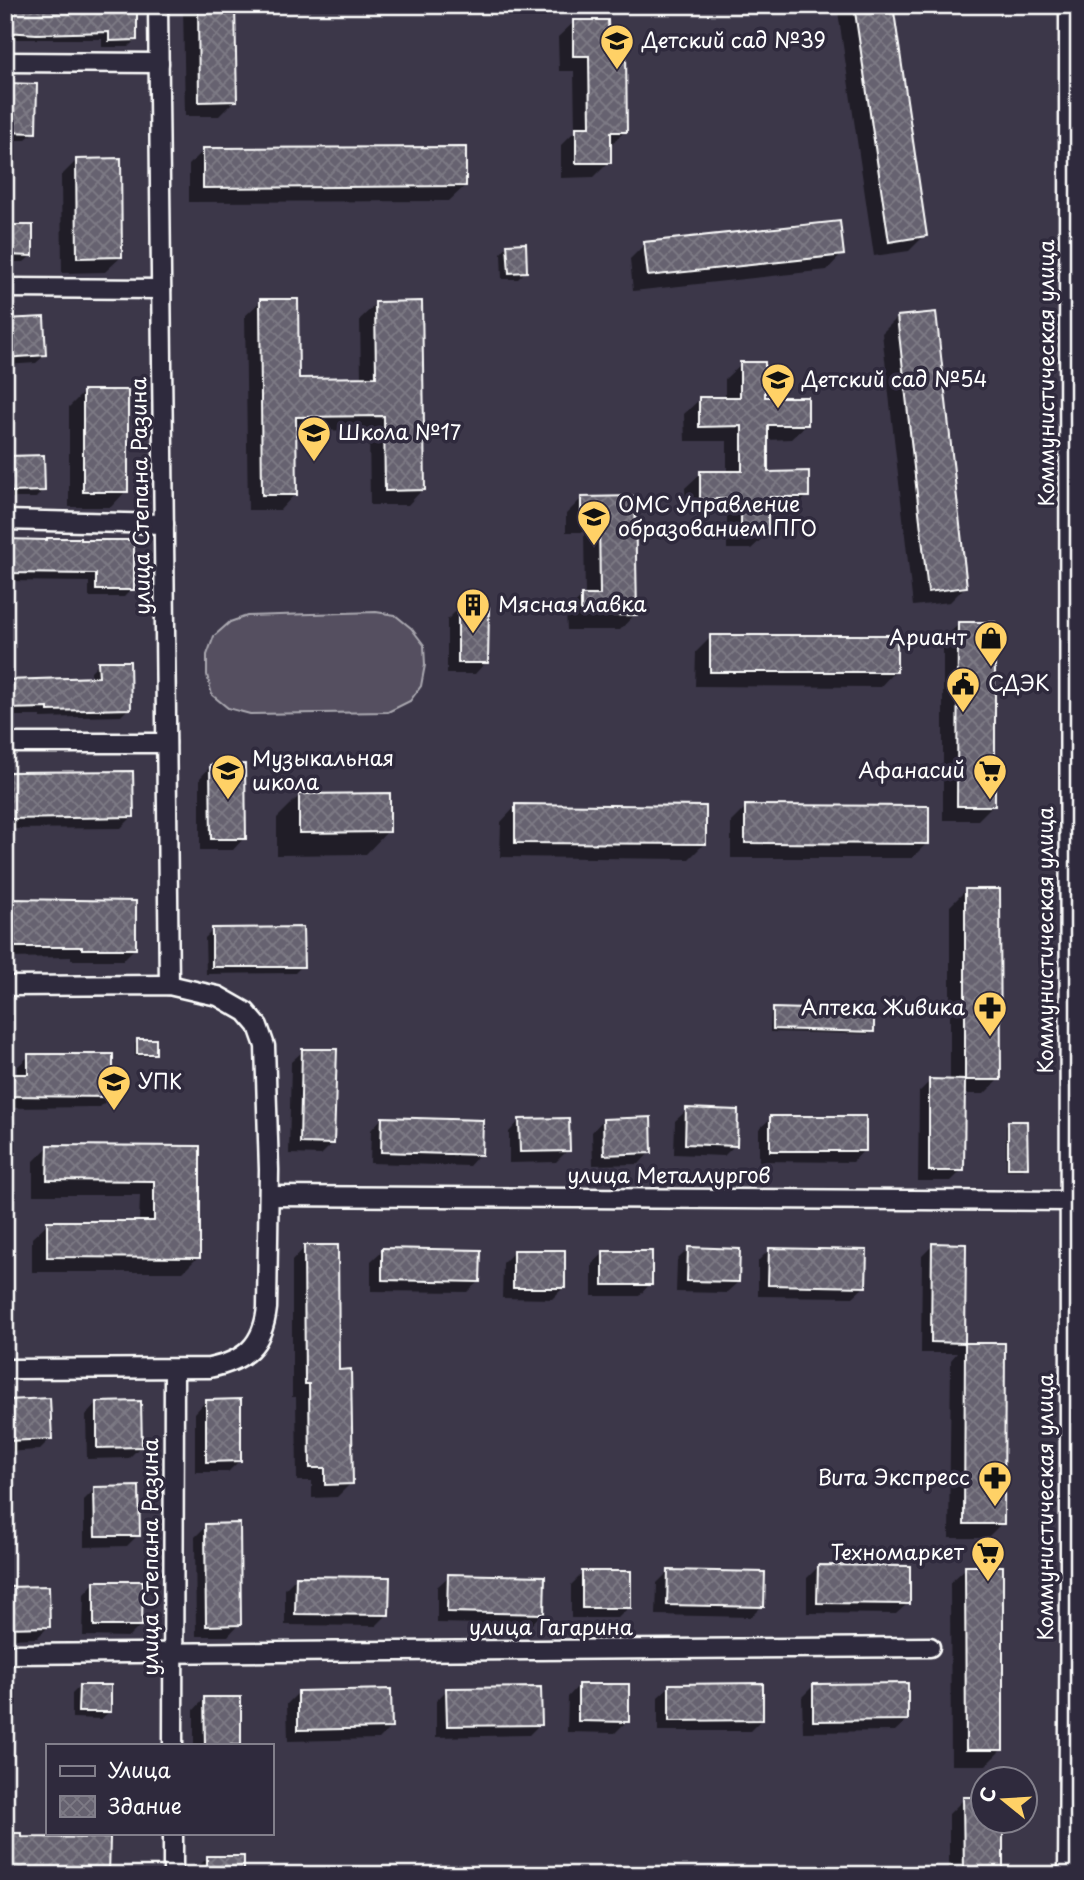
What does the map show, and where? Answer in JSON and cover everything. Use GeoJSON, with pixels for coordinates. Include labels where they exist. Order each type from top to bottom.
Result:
{"type":"FeatureCollection","features":[{"type":"Feature","properties":{"kind":"street","name":"улица Степана Разина"},"geometry":{"type":"LineString","coordinates":[[158,5],[169,985]]}},
{"type":"Feature","properties":{"kind":"street","name":"Коммунистическая улица"},"geometry":{"type":"LineString","coordinates":[[1068,1875],[1069,5]]}},
{"type":"Feature","properties":{"kind":"street"},"geometry":{"type":"LineString","coordinates":[[5,62],[159,63]]}},
{"type":"Feature","properties":{"kind":"street"},"geometry":{"type":"LineString","coordinates":[[5,288],[161,289]]}},
{"type":"Feature","properties":{"kind":"street"},"geometry":{"type":"LineString","coordinates":[[5,520],[164,524]]}},
{"type":"Feature","properties":{"kind":"street"},"geometry":{"type":"LineString","coordinates":[[5,743],[166,743]]}},
{"type":"Feature","properties":{"kind":"street"},"geometry":{"type":"LineString","coordinates":[[5,986],[169,985],[218,996],[246,1012],[258,1026],[267,1058],[269,1196],[267,1308],[260,1338],[251,1349],[222,1365],[209,1368],[5,1369]]}},
{"type":"Feature","properties":{"kind":"street","name":"улица Металлургов"},"geometry":{"type":"LineString","coordinates":[[269,1196],[1069,1202]]}},
{"type":"Feature","properties":{"kind":"street","name":"улица Степана Разина"},"geometry":{"type":"LineString","coordinates":[[173,1744],[174,1369]]}},
{"type":"Feature","properties":{"kind":"street","name":"улица Гагарина"},"geometry":{"type":"LineString","coordinates":[[5,1654],[930,1647]]}},
{"type":"Feature","properties":{"kind":"street"},"geometry":{"type":"LineString","coordinates":[[173,1834],[173,1875]]}},
{"type":"Feature","properties":{"kind":"shaded area"},"geometry":{"type":"Polygon","coordinates":[[[376,612],[395,615],[411,628],[424,645],[425,665],[421,686],[410,701],[388,712],[250,714],[228,708],[212,695],[207,675],[207,655],[214,636],[230,622],[247,616],[376,612]]]}},
{"type":"Feature","properties":{"kind":"building"},"geometry":{"type":"Polygon","coordinates":[[[5,5],[84,5],[84,12],[137,11],[137,40],[109,41],[109,32],[5,32],[5,5]]]}},
{"type":"Feature","properties":{"kind":"building"},"geometry":{"type":"Polygon","coordinates":[[[198,5],[235,5],[237,101],[199,102],[198,5]]]}},
{"type":"Feature","properties":{"kind":"building"},"geometry":{"type":"Polygon","coordinates":[[[854,5],[893,5],[927,236],[889,242],[854,5]]]}},
{"type":"Feature","properties":{"kind":"building"},"geometry":{"type":"Polygon","coordinates":[[[573,20],[608,20],[609,52],[626,51],[627,132],[611,132],[611,163],[576,163],[576,127],[590,127],[589,56],[573,56],[573,20]]]}},
{"type":"Feature","properties":{"kind":"building"},"geometry":{"type":"Polygon","coordinates":[[[5,83],[37,84],[36,133],[5,132],[5,83]]]}},
{"type":"Feature","properties":{"kind":"building"},"geometry":{"type":"Polygon","coordinates":[[[466,147],[466,186],[203,188],[203,148],[466,147]]]}},
{"type":"Feature","properties":{"kind":"building"},"geometry":{"type":"Polygon","coordinates":[[[121,158],[122,257],[77,258],[76,159],[121,158]]]}},
{"type":"Feature","properties":{"kind":"building"},"geometry":{"type":"Polygon","coordinates":[[[840,221],[844,255],[648,276],[644,242],[840,221]]]}},
{"type":"Feature","properties":{"kind":"building"},"geometry":{"type":"Polygon","coordinates":[[[5,225],[33,225],[33,256],[5,255],[5,225]]]}},
{"type":"Feature","properties":{"kind":"building"},"geometry":{"type":"Polygon","coordinates":[[[526,243],[527,272],[509,273],[507,244],[526,243]]]}},
{"type":"Feature","properties":{"kind":"building"},"geometry":{"type":"Polygon","coordinates":[[[260,299],[298,299],[299,378],[376,377],[375,302],[422,301],[425,490],[385,491],[384,416],[296,417],[297,495],[262,495],[260,299]]]}},
{"type":"Feature","properties":{"kind":"building"},"geometry":{"type":"Polygon","coordinates":[[[936,312],[967,587],[928,592],[897,316],[936,312]]]}},
{"type":"Feature","properties":{"kind":"building"},"geometry":{"type":"Polygon","coordinates":[[[44,317],[46,355],[5,358],[5,319],[44,317]]]}},
{"type":"Feature","properties":{"kind":"building"},"geometry":{"type":"Polygon","coordinates":[[[740,362],[765,362],[765,397],[808,397],[808,425],[768,425],[768,472],[809,471],[809,497],[768,497],[768,534],[741,535],[741,499],[700,499],[700,471],[742,471],[742,426],[699,427],[699,397],[740,397],[740,362]]]}},
{"type":"Feature","properties":{"kind":"building"},"geometry":{"type":"Polygon","coordinates":[[[83,390],[128,390],[128,492],[83,492],[83,390]]]}},
{"type":"Feature","properties":{"kind":"building"},"geometry":{"type":"Polygon","coordinates":[[[44,455],[45,491],[9,492],[8,456],[44,455]]]}},
{"type":"Feature","properties":{"kind":"building"},"geometry":{"type":"Polygon","coordinates":[[[635,496],[637,615],[581,616],[581,595],[600,595],[599,517],[581,518],[581,497],[635,496]]]}},
{"type":"Feature","properties":{"kind":"building"},"geometry":{"type":"Polygon","coordinates":[[[5,539],[134,540],[134,590],[96,590],[96,574],[5,573],[5,539]]]}},
{"type":"Feature","properties":{"kind":"building","name":"Мясная лавка"},"geometry":{"type":"Polygon","coordinates":[[[458,607],[489,607],[488,663],[458,663],[458,607]]]}},
{"type":"Feature","properties":{"kind":"building"},"geometry":{"type":"Polygon","coordinates":[[[958,622],[995,622],[995,806],[957,806],[958,622]]]}},
{"type":"Feature","properties":{"kind":"building"},"geometry":{"type":"Polygon","coordinates":[[[710,635],[897,635],[897,672],[710,672],[710,635]]]}},
{"type":"Feature","properties":{"kind":"building"},"geometry":{"type":"Polygon","coordinates":[[[98,661],[130,661],[131,709],[5,709],[5,680],[99,677],[98,661]]]}},
{"type":"Feature","properties":{"kind":"building"},"geometry":{"type":"Polygon","coordinates":[[[245,764],[246,839],[211,839],[210,765],[245,764]]]}},
{"type":"Feature","properties":{"kind":"building"},"geometry":{"type":"Polygon","coordinates":[[[133,771],[134,817],[9,819],[8,772],[133,771]]]}},
{"type":"Feature","properties":{"kind":"building"},"geometry":{"type":"Polygon","coordinates":[[[390,793],[390,832],[299,833],[299,794],[390,793]]]}},
{"type":"Feature","properties":{"kind":"building"},"geometry":{"type":"Polygon","coordinates":[[[515,804],[706,806],[706,844],[515,843],[515,804]]]}},
{"type":"Feature","properties":{"kind":"building"},"geometry":{"type":"Polygon","coordinates":[[[745,805],[929,806],[929,844],[745,843],[745,805]]]}},
{"type":"Feature","properties":{"kind":"building"},"geometry":{"type":"Polygon","coordinates":[[[965,889],[1000,889],[1001,1080],[965,1080],[965,889]]]}},
{"type":"Feature","properties":{"kind":"building"},"geometry":{"type":"Polygon","coordinates":[[[13,899],[136,901],[136,949],[13,947],[13,899]]]}},
{"type":"Feature","properties":{"kind":"building"},"geometry":{"type":"Polygon","coordinates":[[[303,927],[304,967],[212,967],[212,928],[303,927]]]}},
{"type":"Feature","properties":{"kind":"building"},"geometry":{"type":"Polygon","coordinates":[[[773,1008],[874,1011],[874,1032],[773,1029],[773,1008]]]}},
{"type":"Feature","properties":{"kind":"building"},"geometry":{"type":"Polygon","coordinates":[[[137,1039],[156,1039],[156,1054],[137,1054],[137,1039]]]}},
{"type":"Feature","properties":{"kind":"building"},"geometry":{"type":"Polygon","coordinates":[[[302,1049],[337,1049],[334,1144],[300,1143],[302,1049]]]}},
{"type":"Feature","properties":{"kind":"building"},"geometry":{"type":"Polygon","coordinates":[[[28,1054],[113,1054],[113,1097],[5,1096],[5,1074],[28,1074],[28,1054]]]}},
{"type":"Feature","properties":{"kind":"building"},"geometry":{"type":"Polygon","coordinates":[[[929,1079],[965,1080],[964,1171],[929,1171],[929,1079]]]}},
{"type":"Feature","properties":{"kind":"building"},"geometry":{"type":"Polygon","coordinates":[[[686,1108],[738,1110],[737,1146],[685,1144],[686,1108]]]}},
{"type":"Feature","properties":{"kind":"building"},"geometry":{"type":"Polygon","coordinates":[[[770,1116],[866,1116],[866,1151],[770,1151],[770,1116]]]}},
{"type":"Feature","properties":{"kind":"building"},"geometry":{"type":"Polygon","coordinates":[[[382,1117],[483,1120],[482,1155],[381,1152],[382,1117]]]}},
{"type":"Feature","properties":{"kind":"building"},"geometry":{"type":"Polygon","coordinates":[[[651,1117],[652,1153],[604,1155],[603,1119],[651,1117]]]}},
{"type":"Feature","properties":{"kind":"building"},"geometry":{"type":"Polygon","coordinates":[[[569,1118],[570,1151],[520,1152],[519,1119],[569,1118]]]}},
{"type":"Feature","properties":{"kind":"building"},"geometry":{"type":"Polygon","coordinates":[[[1008,1121],[1027,1121],[1028,1168],[1008,1168],[1008,1121]]]}},
{"type":"Feature","properties":{"kind":"building"},"geometry":{"type":"Polygon","coordinates":[[[48,1145],[200,1146],[200,1258],[47,1257],[47,1221],[154,1221],[154,1181],[47,1180],[48,1145]]]}},
{"type":"Feature","properties":{"kind":"building"},"geometry":{"type":"Polygon","coordinates":[[[932,1243],[966,1244],[965,1343],[931,1342],[932,1243]]]}},
{"type":"Feature","properties":{"kind":"building"},"geometry":{"type":"Polygon","coordinates":[[[304,1245],[338,1245],[339,1370],[351,1369],[353,1484],[325,1485],[325,1468],[310,1468],[309,1384],[305,1384],[304,1245]]]}},
{"type":"Feature","properties":{"kind":"building"},"geometry":{"type":"Polygon","coordinates":[[[688,1247],[740,1249],[739,1282],[687,1281],[688,1247]]]}},
{"type":"Feature","properties":{"kind":"building"},"geometry":{"type":"Polygon","coordinates":[[[382,1248],[481,1250],[480,1282],[382,1280],[382,1248]]]}},
{"type":"Feature","properties":{"kind":"building"},"geometry":{"type":"Polygon","coordinates":[[[769,1248],[867,1250],[866,1287],[768,1285],[769,1248]]]}},
{"type":"Feature","properties":{"kind":"building"},"geometry":{"type":"Polygon","coordinates":[[[513,1250],[565,1250],[565,1288],[513,1288],[513,1250]]]}},
{"type":"Feature","properties":{"kind":"building"},"geometry":{"type":"Polygon","coordinates":[[[603,1251],[652,1251],[652,1285],[603,1285],[603,1251]]]}},
{"type":"Feature","properties":{"kind":"building"},"geometry":{"type":"Polygon","coordinates":[[[965,1343],[1005,1343],[1004,1524],[964,1524],[965,1343]]]}},
{"type":"Feature","properties":{"kind":"building"},"geometry":{"type":"Polygon","coordinates":[[[50,1398],[52,1439],[8,1441],[7,1400],[50,1398]]]}},
{"type":"Feature","properties":{"kind":"building"},"geometry":{"type":"Polygon","coordinates":[[[241,1399],[241,1461],[206,1462],[206,1400],[241,1399]]]}},
{"type":"Feature","properties":{"kind":"building"},"geometry":{"type":"Polygon","coordinates":[[[141,1401],[142,1447],[97,1448],[97,1402],[141,1401]]]}},
{"type":"Feature","properties":{"kind":"building"},"geometry":{"type":"Polygon","coordinates":[[[139,1486],[140,1536],[95,1536],[94,1487],[139,1486]]]}},
{"type":"Feature","properties":{"kind":"building"},"geometry":{"type":"Polygon","coordinates":[[[240,1523],[241,1625],[206,1626],[205,1524],[240,1523]]]}},
{"type":"Feature","properties":{"kind":"building"},"geometry":{"type":"Polygon","coordinates":[[[818,1565],[910,1566],[910,1604],[817,1603],[818,1565]]]}},
{"type":"Feature","properties":{"kind":"building"},"geometry":{"type":"Polygon","coordinates":[[[965,1566],[1003,1566],[1003,1750],[966,1750],[965,1566]]]}},
{"type":"Feature","properties":{"kind":"building"},"geometry":{"type":"Polygon","coordinates":[[[668,1570],[765,1572],[764,1607],[667,1605],[668,1570]]]}},
{"type":"Feature","properties":{"kind":"building"},"geometry":{"type":"Polygon","coordinates":[[[582,1571],[631,1571],[631,1608],[582,1608],[582,1571]]]}},
{"type":"Feature","properties":{"kind":"building"},"geometry":{"type":"Polygon","coordinates":[[[448,1574],[545,1576],[544,1614],[447,1612],[448,1574]]]}},
{"type":"Feature","properties":{"kind":"building"},"geometry":{"type":"Polygon","coordinates":[[[296,1576],[390,1577],[389,1615],[295,1614],[296,1576]]]}},
{"type":"Feature","properties":{"kind":"building"},"geometry":{"type":"Polygon","coordinates":[[[94,1581],[143,1581],[142,1626],[94,1626],[94,1581]]]}},
{"type":"Feature","properties":{"kind":"building"},"geometry":{"type":"Polygon","coordinates":[[[49,1586],[50,1627],[5,1628],[5,1587],[49,1586]]]}},
{"type":"Feature","properties":{"kind":"building"},"geometry":{"type":"Polygon","coordinates":[[[763,1683],[763,1720],[669,1721],[669,1684],[763,1683]]]}},
{"type":"Feature","properties":{"kind":"building"},"geometry":{"type":"Polygon","coordinates":[[[908,1683],[908,1720],[813,1721],[813,1684],[908,1683]]]}},
{"type":"Feature","properties":{"kind":"building"},"geometry":{"type":"Polygon","coordinates":[[[578,1684],[629,1684],[629,1722],[578,1721],[578,1684]]]}},
{"type":"Feature","properties":{"kind":"building"},"geometry":{"type":"Polygon","coordinates":[[[79,1685],[111,1685],[111,1712],[78,1712],[79,1685]]]}},
{"type":"Feature","properties":{"kind":"building"},"geometry":{"type":"Polygon","coordinates":[[[541,1687],[542,1725],[447,1726],[446,1688],[541,1687]]]}},
{"type":"Feature","properties":{"kind":"building"},"geometry":{"type":"Polygon","coordinates":[[[391,1689],[392,1728],[298,1730],[298,1691],[391,1689]]]}},
{"type":"Feature","properties":{"kind":"building"},"geometry":{"type":"Polygon","coordinates":[[[204,1697],[241,1697],[241,1744],[205,1744],[204,1697]]]}},
{"type":"Feature","properties":{"kind":"building"},"geometry":{"type":"Polygon","coordinates":[[[963,1797],[968,1797],[968,1834],[1003,1834],[1003,1875],[964,1875],[963,1797]]]}},
{"type":"Feature","properties":{"kind":"building"},"geometry":{"type":"Polygon","coordinates":[[[5,1833],[22,1833],[22,1837],[110,1838],[109,1875],[43,1875],[43,1872],[5,1874],[5,1833]]]}},
{"type":"Feature","properties":{"kind":"building"},"geometry":{"type":"Polygon","coordinates":[[[207,1856],[244,1856],[244,1875],[207,1875],[207,1856]]]}},
{"type":"Feature","properties":{"kind":"place","name":"Детский сад №39"},"geometry":{"type":"Point","coordinates":[617,71]}},
{"type":"Feature","properties":{"kind":"place","name":"Детский сад №54"},"geometry":{"type":"Point","coordinates":[778,410]}},
{"type":"Feature","properties":{"kind":"place","name":"Школа №17"},"geometry":{"type":"Point","coordinates":[314,463]}},
{"type":"Feature","properties":{"kind":"place","name":"ОМС Управление образованием ПГО"},"geometry":{"type":"Point","coordinates":[594,547]}},
{"type":"Feature","properties":{"kind":"place","name":"Мясная лавка"},"geometry":{"type":"Point","coordinates":[473,635]}},
{"type":"Feature","properties":{"kind":"place","name":"Ариант"},"geometry":{"type":"Point","coordinates":[991,668]}},
{"type":"Feature","properties":{"kind":"place","name":"СДЭК"},"geometry":{"type":"Point","coordinates":[963,714]}},
{"type":"Feature","properties":{"kind":"place","name":"Музыкальная школа"},"geometry":{"type":"Point","coordinates":[228,801]}},
{"type":"Feature","properties":{"kind":"place","name":"Афанасий"},"geometry":{"type":"Point","coordinates":[990,801]}},
{"type":"Feature","properties":{"kind":"place","name":"Аптека Живика"},"geometry":{"type":"Point","coordinates":[990,1038]}},
{"type":"Feature","properties":{"kind":"place","name":"УПК"},"geometry":{"type":"Point","coordinates":[114,1112]}},
{"type":"Feature","properties":{"kind":"place","name":"Вита Экспресс"},"geometry":{"type":"Point","coordinates":[995,1508]}},
{"type":"Feature","properties":{"kind":"place","name":"Техномаркет"},"geometry":{"type":"Point","coordinates":[988,1583]}}]}
